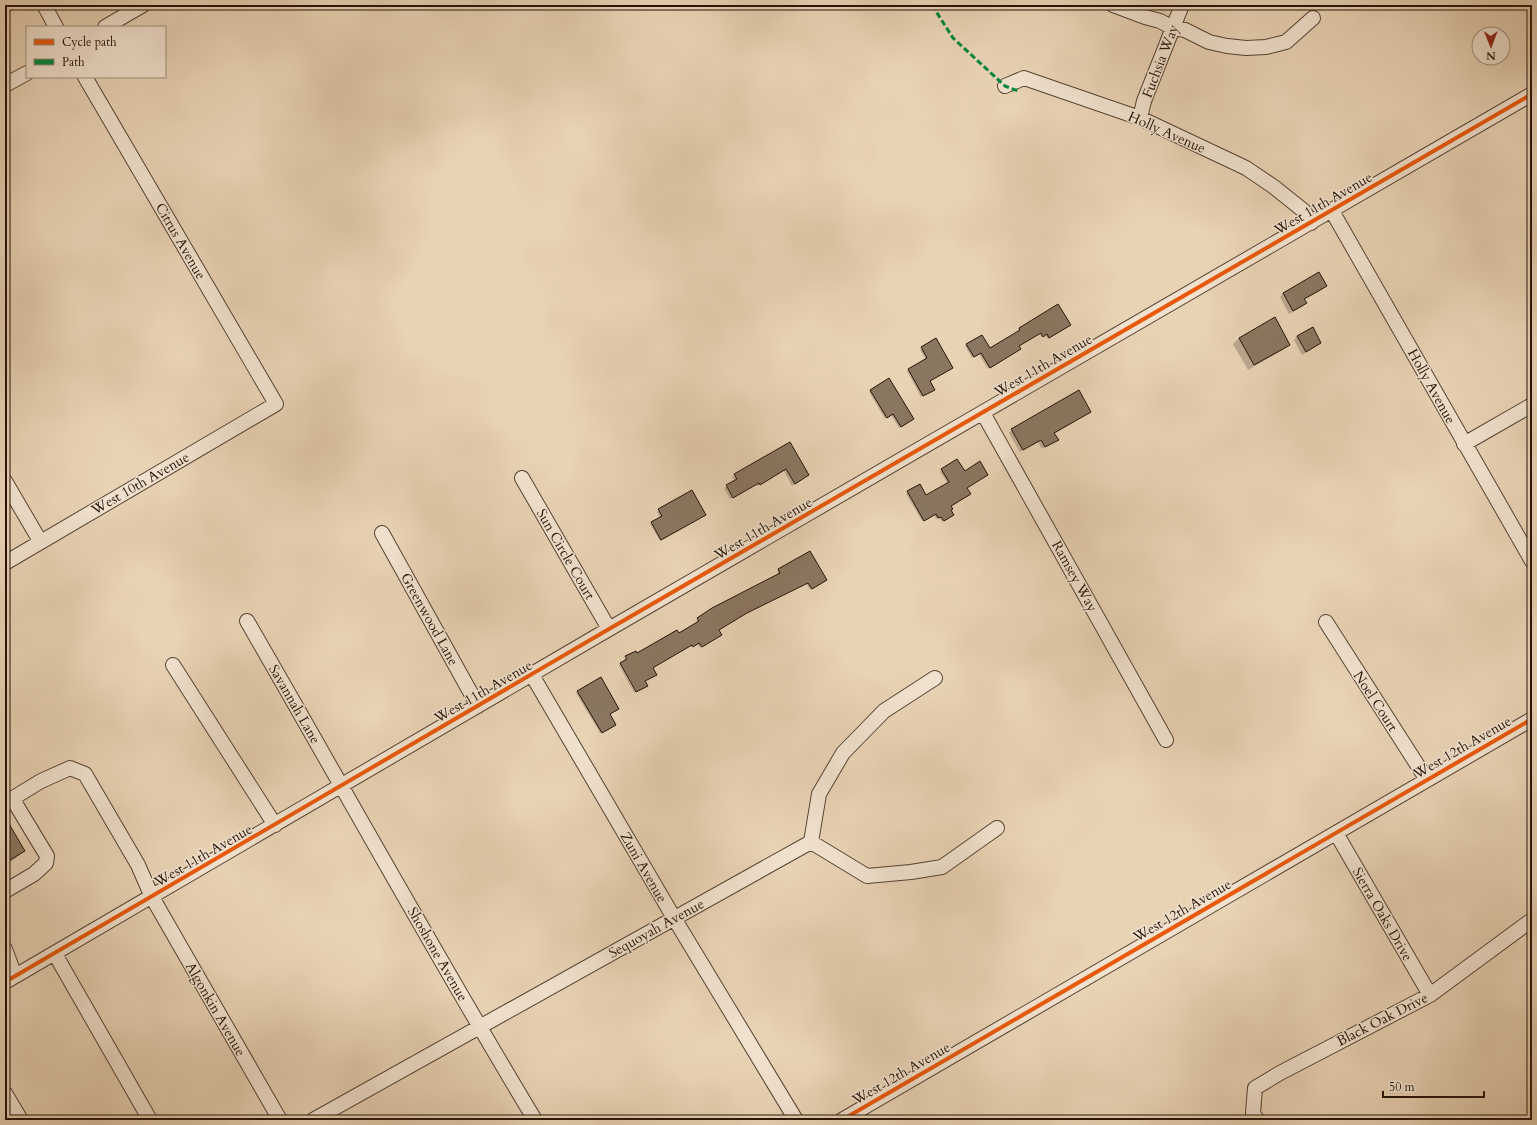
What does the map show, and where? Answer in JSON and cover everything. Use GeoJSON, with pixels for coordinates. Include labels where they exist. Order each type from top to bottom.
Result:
{"type":"FeatureCollection","features":[{"type":"Feature","properties":{"kind":"street"},"geometry":{"type":"LineString","coordinates":[[44,5],[55,26]]}},
{"type":"Feature","properties":{"kind":"street"},"geometry":{"type":"LineString","coordinates":[[108,26],[143,5]]}},
{"type":"Feature","properties":{"kind":"street"},"geometry":{"type":"LineString","coordinates":[[1113,5],[1160,21],[1173,28],[1186,30],[1209,42],[1246,48],[1266,47],[1286,42],[1313,18]]}},
{"type":"Feature","properties":{"kind":"street","name":"Fuchsia Way"},"geometry":{"type":"LineString","coordinates":[[1140,118],[1144,101],[1182,5]]}},
{"type":"Feature","properties":{"kind":"street"},"geometry":{"type":"LineString","coordinates":[[5,85],[26,74]]}},
{"type":"Feature","properties":{"kind":"street","name":"Citrus Avenue"},"geometry":{"type":"LineString","coordinates":[[86,78],[276,404]]}},
{"type":"Feature","properties":{"kind":"street","name":"Holly Avenue"},"geometry":{"type":"LineString","coordinates":[[1005,86],[1024,78],[1140,118],[1246,168],[1274,187],[1304,211],[1311,223]]}},
{"type":"Feature","properties":{"kind":"street","name":"West 11th Avenue"},"geometry":{"type":"LineString","coordinates":[[10,979],[1532,94]]}},
{"type":"Feature","properties":{"kind":"street","name":"Holly Avenue"},"geometry":{"type":"LineString","coordinates":[[1332,210],[1532,561]]}},
{"type":"Feature","properties":{"kind":"street","name":"West 10th Avenue"},"geometry":{"type":"LineString","coordinates":[[5,563],[40,541],[276,404]]}},
{"type":"Feature","properties":{"kind":"street"},"geometry":{"type":"LineString","coordinates":[[1464,444],[1532,405]]}},
{"type":"Feature","properties":{"kind":"street","name":"Ramsey Way"},"geometry":{"type":"LineString","coordinates":[[983,413],[1166,740]]}},
{"type":"Feature","properties":{"kind":"street","name":"Sun Circle Court"},"geometry":{"type":"LineString","coordinates":[[522,478],[610,629]]}},
{"type":"Feature","properties":{"kind":"street"},"geometry":{"type":"LineString","coordinates":[[5,481],[40,541]]}},
{"type":"Feature","properties":{"kind":"street","name":"Greenwood Lane"},"geometry":{"type":"LineString","coordinates":[[382,533],[478,706]]}},
{"type":"Feature","properties":{"kind":"street","name":"Savannah Lane"},"geometry":{"type":"LineString","coordinates":[[247,621],[343,786]]}},
{"type":"Feature","properties":{"kind":"street","name":"Noel Court"},"geometry":{"type":"LineString","coordinates":[[1326,622],[1427,780]]}},
{"type":"Feature","properties":{"kind":"street"},"geometry":{"type":"LineString","coordinates":[[173,665],[275,825]]}},
{"type":"Feature","properties":{"kind":"street","name":"Zuni Avenue"},"geometry":{"type":"LineString","coordinates":[[532,675],[674,918],[796,1120]]}},
{"type":"Feature","properties":{"kind":"street"},"geometry":{"type":"LineString","coordinates":[[935,678],[884,711],[843,753],[819,794],[811,842],[867,876],[911,872],[942,867],[997,828]]}},
{"type":"Feature","properties":{"kind":"street","name":"West 12th Avenue"},"geometry":{"type":"LineString","coordinates":[[849,1118],[1532,719]]}},
{"type":"Feature","properties":{"kind":"street","name":"Algonkin Avenue"},"geometry":{"type":"LineString","coordinates":[[9,801],[41,780],[70,768],[85,774],[138,865],[152,897],[280,1120]]}},
{"type":"Feature","properties":{"kind":"street","name":"Shoshone Avenue"},"geometry":{"type":"LineString","coordinates":[[343,786],[479,1027],[535,1120]]}},
{"type":"Feature","properties":{"kind":"street"},"geometry":{"type":"LineString","coordinates":[[5,891],[34,874],[46,863],[47,856],[22,815],[9,801]]}},
{"type":"Feature","properties":{"kind":"street","name":"Sierra Oaks Drive"},"geometry":{"type":"LineString","coordinates":[[1336,833],[1430,995]]}},
{"type":"Feature","properties":{"kind":"street","name":"Sequoyah Avenue"},"geometry":{"type":"LineString","coordinates":[[313,1120],[811,842]]}},
{"type":"Feature","properties":{"kind":"street","name":"Black Oak Drive"},"geometry":{"type":"LineString","coordinates":[[1257,1120],[1253,1113],[1255,1088],[1280,1073],[1430,995],[1528,922]]}},
{"type":"Feature","properties":{"kind":"street"},"geometry":{"type":"LineString","coordinates":[[5,949],[10,979]]}},
{"type":"Feature","properties":{"kind":"street"},"geometry":{"type":"LineString","coordinates":[[55,954],[150,1120]]}},
{"type":"Feature","properties":{"kind":"street"},"geometry":{"type":"LineString","coordinates":[[5,1093],[21,1120]]}},
{"type":"Feature","properties":{"kind":"building"},"geometry":{"type":"Polygon","coordinates":[[[1319,272],[1327,286],[1304,299],[1307,303],[1293,311],[1283,293],[1319,272]]]}},
{"type":"Feature","properties":{"kind":"building"},"geometry":{"type":"Polygon","coordinates":[[[1058,304],[1071,325],[1049,338],[1047,334],[1043,337],[1041,333],[1019,346],[1021,349],[990,368],[981,353],[974,357],[966,344],[982,335],[990,348],[1058,304]]]}},
{"type":"Feature","properties":{"kind":"building"},"geometry":{"type":"Polygon","coordinates":[[[1275,317],[1290,345],[1254,365],[1239,338],[1275,317]]]}},
{"type":"Feature","properties":{"kind":"building"},"geometry":{"type":"Polygon","coordinates":[[[1313,327],[1321,343],[1306,352],[1297,336],[1313,327]]]}},
{"type":"Feature","properties":{"kind":"building"},"geometry":{"type":"Polygon","coordinates":[[[936,338],[953,368],[930,381],[935,390],[923,396],[908,369],[927,358],[921,347],[936,338]]]}},
{"type":"Feature","properties":{"kind":"building"},"geometry":{"type":"Polygon","coordinates":[[[889,378],[914,419],[901,427],[893,414],[887,418],[870,390],[889,378]]]}},
{"type":"Feature","properties":{"kind":"building"},"geometry":{"type":"Polygon","coordinates":[[[1079,390],[1091,412],[1054,433],[1059,440],[1045,447],[1041,440],[1023,450],[1011,429],[1079,390]]]}},
{"type":"Feature","properties":{"kind":"building"},"geometry":{"type":"Polygon","coordinates":[[[790,442],[809,475],[795,484],[786,469],[760,485],[759,483],[733,498],[726,485],[737,479],[734,474],[790,442]]]}},
{"type":"Feature","properties":{"kind":"building"},"geometry":{"type":"Polygon","coordinates":[[[957,459],[965,471],[980,461],[988,475],[967,488],[971,494],[951,506],[953,509],[951,510],[954,515],[944,521],[941,517],[938,518],[936,514],[924,521],[907,491],[920,484],[926,495],[949,482],[941,469],[957,459]]]}},
{"type":"Feature","properties":{"kind":"building"},"geometry":{"type":"Polygon","coordinates":[[[692,490],[706,515],[661,540],[651,522],[662,516],[658,509],[692,490]]]}},
{"type":"Feature","properties":{"kind":"building"},"geometry":{"type":"Polygon","coordinates":[[[810,551],[827,580],[812,589],[808,583],[747,613],[719,630],[722,635],[702,647],[699,643],[693,647],[692,645],[656,666],[653,668],[657,675],[645,681],[648,686],[636,692],[620,663],[627,659],[625,656],[636,651],[637,653],[677,630],[679,633],[699,621],[697,618],[712,608],[780,573],[778,569],[810,551]]]}},
{"type":"Feature","properties":{"kind":"building"},"geometry":{"type":"Polygon","coordinates":[[[601,677],[619,709],[610,714],[616,725],[602,733],[577,691],[601,677]]]}},
{"type":"Feature","properties":{"kind":"building"},"geometry":{"type":"Polygon","coordinates":[[[5,817],[25,851],[5,863],[5,817]]]}},
{"type":"Feature","properties":{"kind":"marked path"},"geometry":{"type":"LineString","coordinates":[[932,5],[953,38],[1005,86],[1018,91]]}},
{"type":"Feature","properties":{"kind":"cycle path"},"geometry":{"type":"LineString","coordinates":[[5,982],[609,629],[1532,94]]}},
{"type":"Feature","properties":{"kind":"cycle path"},"geometry":{"type":"LineString","coordinates":[[842,1120],[1532,719]]}}]}
